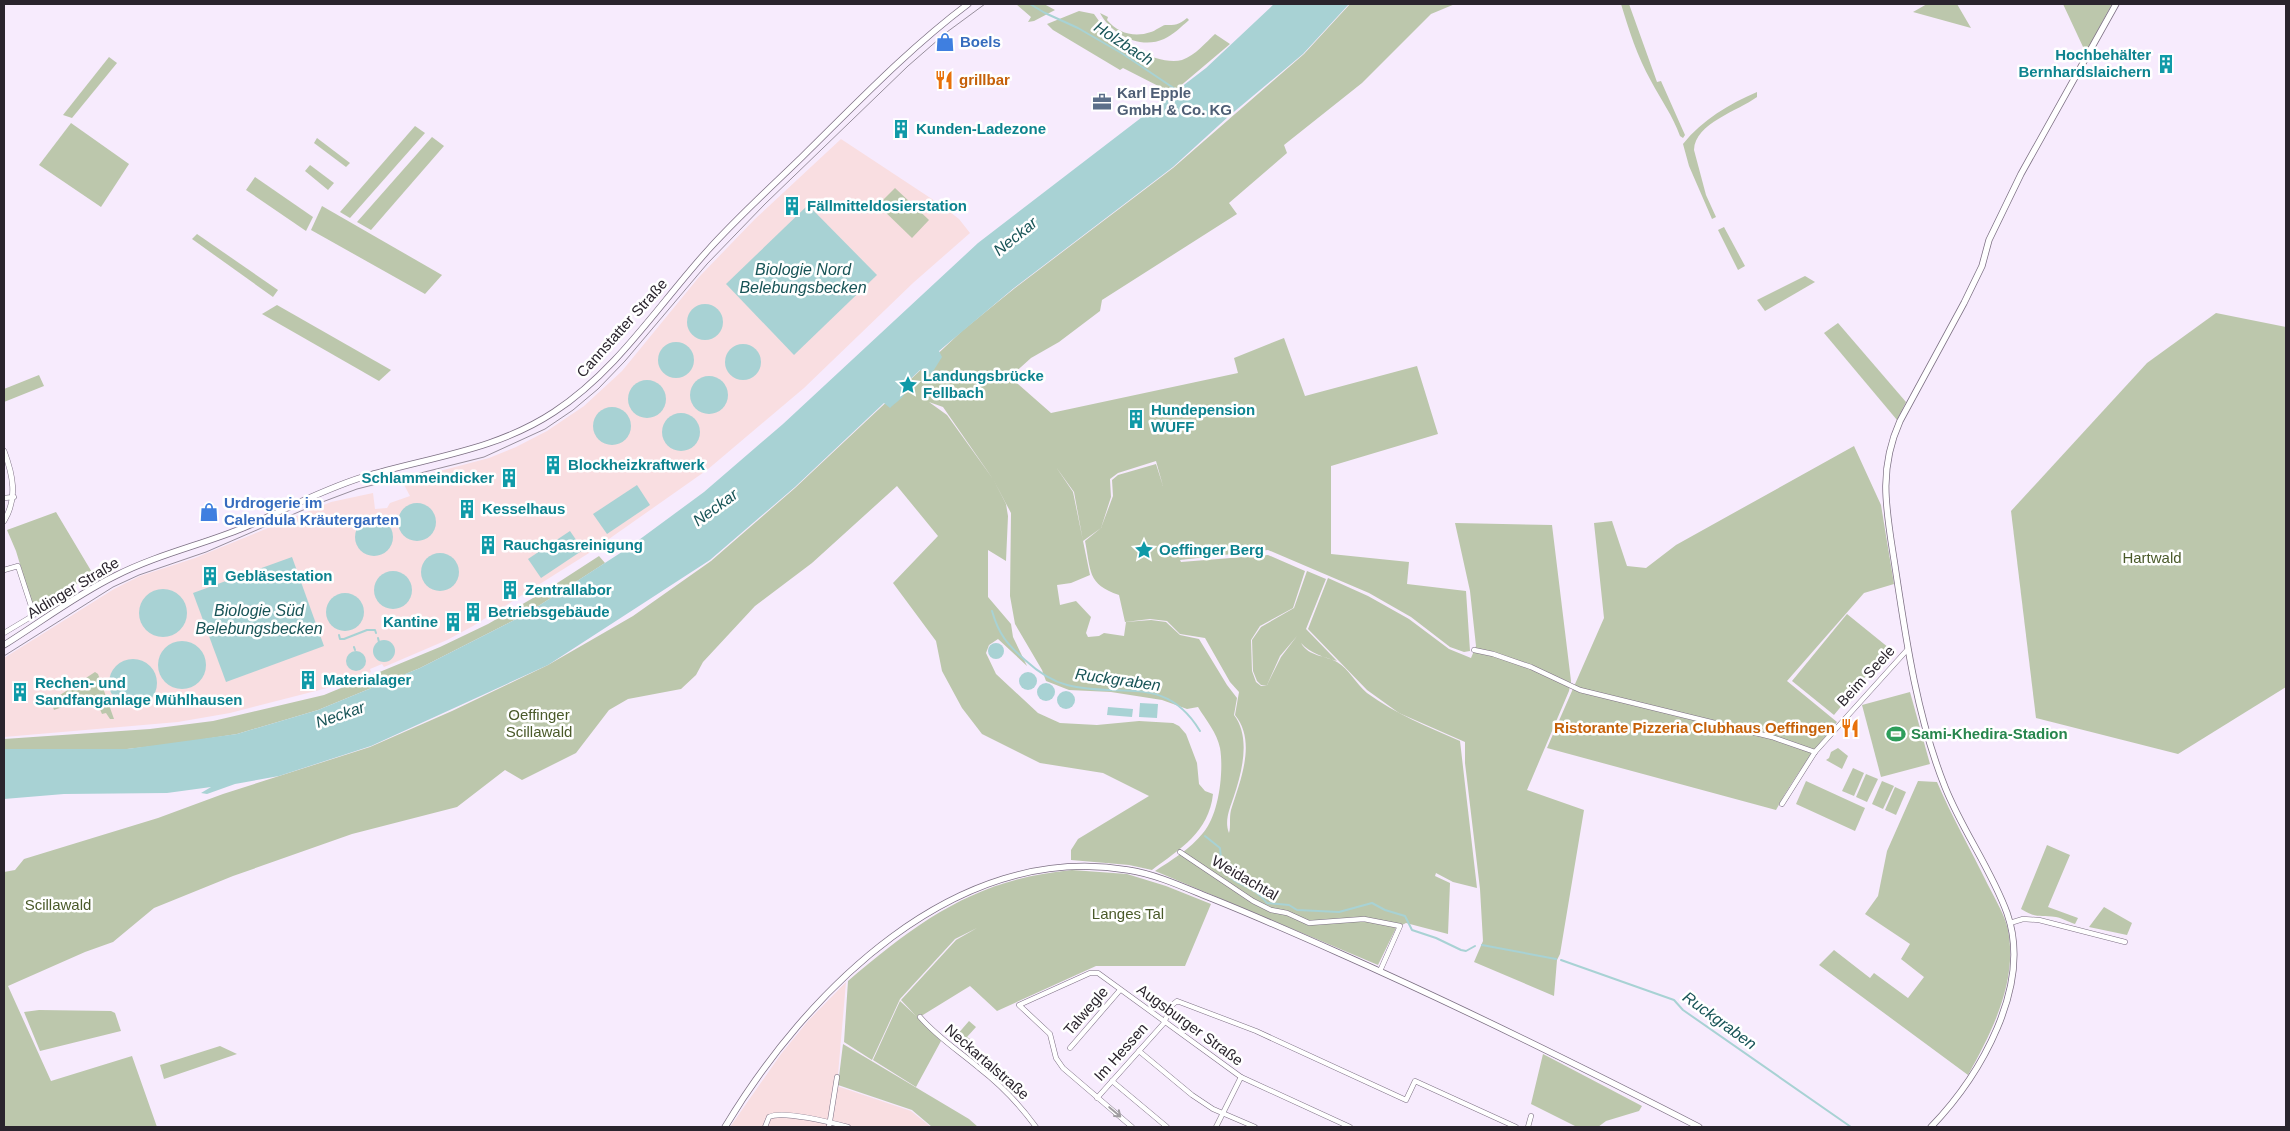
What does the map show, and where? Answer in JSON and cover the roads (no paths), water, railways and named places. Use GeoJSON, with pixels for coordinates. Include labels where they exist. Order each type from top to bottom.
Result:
{"type":"FeatureCollection","features":[{"type":"Feature","properties":{"kind":"main road","name":"Cannstatter Straße"},"geometry":{"type":"LineString","coordinates":[[214,539],[314,495],[363,477],[485,446],[536,424],[557,411],[606,370],[698,262],[750,206],[903,56],[968,4]]}},
{"type":"Feature","properties":{"kind":"main road"},"geometry":{"type":"LineString","coordinates":[[1931,1127],[1950,1108],[1972,1076],[2000,1019],[2009,992],[2014,964],[2010,923],[2002,901],[1945,787],[1932,749],[1907,650],[1885,502],[1886,461],[1893,438],[1982,266],[1989,240],[2021,174],[2116,4]]}},
{"type":"Feature","properties":{"kind":"main road","name":"Aldinger Straße"},"geometry":{"type":"LineString","coordinates":[[4,645],[113,576],[149,561],[214,539]]}},
{"type":"Feature","properties":{"kind":"main road"},"geometry":{"type":"LineString","coordinates":[[725,1127],[757,1077],[803,1019],[863,961],[925,915],[967,891],[1028,871],[1072,865],[1126,870],[1168,881],[1267,921],[1380,971],[1617,1085],[1699,1127]]}},
{"type":"Feature","properties":{"kind":"street"},"geometry":{"type":"LineString","coordinates":[[4,451],[9,465],[14,497],[4,521]]}},
{"type":"Feature","properties":{"kind":"street"},"geometry":{"type":"LineString","coordinates":[[4,498],[14,497]]}},
{"type":"Feature","properties":{"kind":"street","name":"Aldinger Straße"},"geometry":{"type":"LineString","coordinates":[[4,570],[18,566],[34,615],[4,633]]}},
{"type":"Feature","properties":{"kind":"street"},"geometry":{"type":"LineString","coordinates":[[1474,650],[1493,654],[1530,667],[1580,690],[1772,737],[1815,752],[1782,804]]}},
{"type":"Feature","properties":{"kind":"street","name":"Beim Seele"},"geometry":{"type":"LineString","coordinates":[[1815,752],[1907,650]]}},
{"type":"Feature","properties":{"kind":"street","name":"Weidachtal"},"geometry":{"type":"LineString","coordinates":[[1180,852],[1253,901],[1309,923],[1364,919],[1400,926],[1380,971]]}},
{"type":"Feature","properties":{"kind":"street"},"geometry":{"type":"LineString","coordinates":[[2010,923],[2023,919],[2039,920],[2125,942]]}},
{"type":"Feature","properties":{"kind":"street","name":"Augsburger Straße"},"geometry":{"type":"LineString","coordinates":[[1097,1098],[1064,1068],[1056,1058],[1050,1034],[1019,1005],[1093,972],[1102,975],[1164,1023],[1240,1077],[1350,1127]]}},
{"type":"Feature","properties":{"kind":"street","name":"Talwegle"},"geometry":{"type":"LineString","coordinates":[[1070,1048],[1120,990]]}},
{"type":"Feature","properties":{"kind":"street"},"geometry":{"type":"LineString","coordinates":[[1164,1023],[1171,1006],[1177,1001],[1256,1031],[1406,1100],[1415,1081],[1516,1127]]}},
{"type":"Feature","properties":{"kind":"street","name":"Neckartalstraße"},"geometry":{"type":"LineString","coordinates":[[920,1017],[944,1040],[980,1068],[1007,1093],[1036,1127]]}},
{"type":"Feature","properties":{"kind":"street","name":"Im Hessen"},"geometry":{"type":"LineString","coordinates":[[1097,1098],[1164,1023]]}},
{"type":"Feature","properties":{"kind":"street"},"geometry":{"type":"LineString","coordinates":[[1139,1051],[1192,1095],[1222,1112],[1255,1127]]}},
{"type":"Feature","properties":{"kind":"street"},"geometry":{"type":"LineString","coordinates":[[830,1125],[837,1077]]}},
{"type":"Feature","properties":{"kind":"street"},"geometry":{"type":"LineString","coordinates":[[1216,1127],[1240,1077]]}},
{"type":"Feature","properties":{"kind":"street"},"geometry":{"type":"LineString","coordinates":[[1112,1081],[1167,1127]]}},
{"type":"Feature","properties":{"kind":"street"},"geometry":{"type":"LineString","coordinates":[[1097,1098],[1132,1127]]}},
{"type":"Feature","properties":{"kind":"street"},"geometry":{"type":"LineString","coordinates":[[765,1127],[769,1117],[773,1115],[848,1127]]}},
{"type":"Feature","properties":{"kind":"street"},"geometry":{"type":"LineString","coordinates":[[1528,1127],[1531,1116]]}},
{"type":"Feature","properties":{"kind":"water","name":"Neckar"},"geometry":{"type":"Polygon","coordinates":[[[1274,4],[1349,4],[1303,54],[1229,116],[1173,167],[1014,288],[939,351],[942,357],[932,373],[927,375],[920,370],[903,386],[906,390],[900,400],[890,408],[884,403],[795,487],[710,560],[548,665],[371,746],[279,776],[235,784],[207,794],[201,793],[211,787],[167,793],[64,794],[4,799],[4,749],[127,749],[237,734],[318,710],[420,668],[526,614],[628,548],[704,492],[783,424],[978,243],[1206,68],[1274,4]]]}},
{"type":"Feature","properties":{"kind":"water","name":"Biologie Nord Belebungsbecken"},"geometry":{"type":"Polygon","coordinates":[[[808,205],[877,275],[794,355],[726,284],[808,205]]]}},
{"type":"Feature","properties":{"kind":"water"},"geometry":{"type":"Polygon","coordinates":[[[705,304],[712,305],[718,309],[722,315],[722,329],[718,335],[712,339],[705,340],[698,339],[692,335],[688,329],[687,322],[688,315],[692,309],[698,305],[705,304]]]}},
{"type":"Feature","properties":{"kind":"water"},"geometry":{"type":"Polygon","coordinates":[[[676,342],[683,343],[689,347],[693,353],[693,367],[689,373],[683,377],[676,378],[669,377],[663,373],[659,367],[658,360],[659,353],[663,347],[669,343],[676,342]]]}},
{"type":"Feature","properties":{"kind":"water"},"geometry":{"type":"Polygon","coordinates":[[[743,344],[750,345],[756,349],[760,355],[760,369],[756,375],[750,379],[743,380],[736,379],[730,375],[726,369],[725,362],[726,355],[730,349],[736,345],[743,344]]]}},
{"type":"Feature","properties":{"kind":"water"},"geometry":{"type":"Polygon","coordinates":[[[709,376],[722,382],[728,395],[722,408],[709,414],[696,408],[690,395],[696,382],[709,376]]]}},
{"type":"Feature","properties":{"kind":"water"},"geometry":{"type":"Polygon","coordinates":[[[647,380],[654,381],[660,386],[665,392],[665,406],[660,412],[654,417],[647,418],[640,417],[634,412],[629,406],[628,399],[629,392],[634,386],[640,381],[647,380]]]}},
{"type":"Feature","properties":{"kind":"water"},"geometry":{"type":"Polygon","coordinates":[[[612,407],[619,408],[625,413],[630,419],[630,433],[625,439],[619,444],[612,445],[605,444],[599,439],[594,433],[593,426],[594,419],[599,413],[605,408],[612,407]]]}},
{"type":"Feature","properties":{"kind":"water"},"geometry":{"type":"Polygon","coordinates":[[[681,413],[695,418],[700,432],[695,446],[681,451],[667,446],[662,432],[667,418],[681,413]]]}},
{"type":"Feature","properties":{"kind":"water"},"geometry":{"type":"Polygon","coordinates":[[[637,485],[650,505],[607,534],[593,514],[637,485]]]}},
{"type":"Feature","properties":{"kind":"water"},"geometry":{"type":"Polygon","coordinates":[[[417,503],[431,508],[436,522],[431,536],[417,541],[403,536],[398,522],[403,508],[417,503]]]}},
{"type":"Feature","properties":{"kind":"water"},"geometry":{"type":"Polygon","coordinates":[[[374,518],[388,523],[393,537],[388,551],[374,556],[360,551],[355,537],[360,523],[374,518]]]}},
{"type":"Feature","properties":{"kind":"water"},"geometry":{"type":"Polygon","coordinates":[[[570,531],[583,550],[541,578],[528,559],[570,531]]]}},
{"type":"Feature","properties":{"kind":"water"},"geometry":{"type":"Polygon","coordinates":[[[440,553],[454,558],[459,572],[454,586],[440,591],[426,586],[421,572],[426,558],[440,553]]]}},
{"type":"Feature","properties":{"kind":"water","name":"Biologie Süd Belebungsbecken"},"geometry":{"type":"Polygon","coordinates":[[[292,557],[324,646],[226,682],[193,593],[292,557]]]}},
{"type":"Feature","properties":{"kind":"water"},"geometry":{"type":"Polygon","coordinates":[[[393,571],[407,576],[412,590],[407,604],[393,609],[379,604],[374,590],[379,576],[393,571]]]}},
{"type":"Feature","properties":{"kind":"water"},"geometry":{"type":"Polygon","coordinates":[[[158,589],[168,589],[180,596],[187,608],[187,618],[180,630],[168,637],[158,637],[150,633],[143,626],[139,618],[139,608],[143,600],[150,593],[158,589]]]}},
{"type":"Feature","properties":{"kind":"water"},"geometry":{"type":"Polygon","coordinates":[[[345,593],[352,594],[358,599],[363,605],[363,619],[358,625],[352,630],[345,631],[338,630],[332,625],[327,619],[326,612],[327,605],[332,599],[338,594],[345,593]]]}},
{"type":"Feature","properties":{"kind":"water"},"geometry":{"type":"Polygon","coordinates":[[[384,640],[394,647],[395,651],[388,661],[384,662],[374,655],[373,651],[380,641],[384,640]]]}},
{"type":"Feature","properties":{"kind":"water"},"geometry":{"type":"Polygon","coordinates":[[[177,641],[187,641],[199,648],[206,660],[206,670],[199,682],[187,689],[177,689],[169,685],[162,678],[158,670],[158,660],[162,652],[169,645],[177,641]]]}},
{"type":"Feature","properties":{"kind":"water"},"geometry":{"type":"Polygon","coordinates":[[[996,643],[1002,645],[1004,651],[1002,657],[996,659],[990,657],[988,651],[990,645],[996,643]]]}},
{"type":"Feature","properties":{"kind":"water"},"geometry":{"type":"Polygon","coordinates":[[[352,651],[360,651],[366,657],[366,665],[360,671],[352,671],[346,665],[346,657],[352,651]]]}},
{"type":"Feature","properties":{"kind":"water"},"geometry":{"type":"Polygon","coordinates":[[[133,659],[142,661],[150,666],[155,674],[157,683],[155,692],[150,700],[142,705],[133,707],[124,705],[116,700],[111,692],[109,683],[111,674],[116,666],[124,661],[133,659]]]}},
{"type":"Feature","properties":{"kind":"water"},"geometry":{"type":"Polygon","coordinates":[[[1028,672],[1034,675],[1037,681],[1034,687],[1028,690],[1022,687],[1019,681],[1022,675],[1028,672]]]}},
{"type":"Feature","properties":{"kind":"water"},"geometry":{"type":"Polygon","coordinates":[[[1046,683],[1052,686],[1055,692],[1052,698],[1046,701],[1040,698],[1037,692],[1040,686],[1046,683]]]}},
{"type":"Feature","properties":{"kind":"water"},"geometry":{"type":"Polygon","coordinates":[[[1066,691],[1072,694],[1075,700],[1072,706],[1066,709],[1060,706],[1057,700],[1060,694],[1066,691]]]}},
{"type":"Feature","properties":{"kind":"water"},"geometry":{"type":"Polygon","coordinates":[[[1140,703],[1158,704],[1157,718],[1139,717],[1140,703]]]}},
{"type":"Feature","properties":{"kind":"water"},"geometry":{"type":"Polygon","coordinates":[[[1108,707],[1133,709],[1132,717],[1107,715],[1108,707]]]}},
{"type":"Feature","properties":{"kind":"waterway","name":"Holzbach"},"geometry":{"type":"LineString","coordinates":[[1030,4],[1078,28],[1123,54],[1178,91]]}},
{"type":"Feature","properties":{"kind":"waterway","name":"Ruckgraben"},"geometry":{"type":"LineString","coordinates":[[992,611],[998,627],[1008,644],[1039,672],[1061,683],[1087,689],[1141,692],[1157,695],[1172,701],[1186,713],[1200,731]]}},
{"type":"Feature","properties":{"kind":"waterway"},"geometry":{"type":"LineString","coordinates":[[339,635],[340,639],[344,639],[367,630],[375,630],[376,633]]}},
{"type":"Feature","properties":{"kind":"waterway"},"geometry":{"type":"LineString","coordinates":[[378,638],[379,642]]}},
{"type":"Feature","properties":{"kind":"waterway","name":"Ruckgraben"},"geometry":{"type":"LineString","coordinates":[[1205,836],[1220,848],[1225,871],[1230,877],[1252,889],[1267,903],[1289,905],[1297,910],[1339,912],[1372,903],[1385,910],[1405,916],[1412,930],[1436,938],[1461,950],[1466,951],[1475,946]]}},
{"type":"Feature","properties":{"kind":"waterway","name":"Ruckgraben"},"geometry":{"type":"LineString","coordinates":[[1482,945],[1556,959]]}},
{"type":"Feature","properties":{"kind":"waterway","name":"Ruckgraben"},"geometry":{"type":"LineString","coordinates":[[1561,960],[1674,1000],[1683,1010],[1851,1127]]}},
{"type":"Feature","properties":{"kind":"tram line"},"geometry":{"type":"LineString","coordinates":[[4,656],[113,587],[139,575],[206,552],[317,504],[357,489],[484,457],[545,429],[573,410],[598,389],[625,361],[707,264],[765,204],[908,66],[947,32],[985,4]]}},
{"type":"Feature","properties":{"kind":"place","name":"Boels"},"geometry":{"type":"Point","coordinates":[945,42]}},
{"type":"Feature","properties":{"kind":"place","name":"Hochbehälter Bernhardslaichern"},"geometry":{"type":"Point","coordinates":[2166,64]}},
{"type":"Feature","properties":{"kind":"place","name":"grillbar"},"geometry":{"type":"Point","coordinates":[944,80]}},
{"type":"Feature","properties":{"kind":"place","name":"Karl Epple GmbH & Co. KG"},"geometry":{"type":"Point","coordinates":[1102,102]}},
{"type":"Feature","properties":{"kind":"place","name":"Kunden-Ladezone"},"geometry":{"type":"Point","coordinates":[901,129]}},
{"type":"Feature","properties":{"kind":"place","name":"Fällmitteldosierstation"},"geometry":{"type":"Point","coordinates":[792,206]}},
{"type":"Feature","properties":{"kind":"place","name":"Landungsbrücke Fellbach"},"geometry":{"type":"Point","coordinates":[908,385]}},
{"type":"Feature","properties":{"kind":"place","name":"Hundepension WUFF"},"geometry":{"type":"Point","coordinates":[1136,419]}},
{"type":"Feature","properties":{"kind":"place","name":"Blockheizkraftwerk"},"geometry":{"type":"Point","coordinates":[553,465]}},
{"type":"Feature","properties":{"kind":"place","name":"Schlammeindicker"},"geometry":{"type":"Point","coordinates":[509,478]}},
{"type":"Feature","properties":{"kind":"place","name":"Kesselhaus"},"geometry":{"type":"Point","coordinates":[467,509]}},
{"type":"Feature","properties":{"kind":"place","name":"Urdrogerie im Calendula Kräutergarten"},"geometry":{"type":"Point","coordinates":[209,512]}},
{"type":"Feature","properties":{"kind":"place","name":"Rauchgasreinigung"},"geometry":{"type":"Point","coordinates":[488,545]}},
{"type":"Feature","properties":{"kind":"place","name":"Oeffinger Berg"},"geometry":{"type":"Point","coordinates":[1144,550]}},
{"type":"Feature","properties":{"kind":"place","name":"Gebläsestation"},"geometry":{"type":"Point","coordinates":[210,576]}},
{"type":"Feature","properties":{"kind":"place","name":"Zentrallabor"},"geometry":{"type":"Point","coordinates":[510,590]}},
{"type":"Feature","properties":{"kind":"place","name":"Betriebsgebäude"},"geometry":{"type":"Point","coordinates":[473,612]}},
{"type":"Feature","properties":{"kind":"place","name":"Kantine"},"geometry":{"type":"Point","coordinates":[453,622]}},
{"type":"Feature","properties":{"kind":"place","name":"Materialager"},"geometry":{"type":"Point","coordinates":[308,680]}},
{"type":"Feature","properties":{"kind":"place","name":"Rechen- und Sandfanganlage Mühlhausen"},"geometry":{"type":"Point","coordinates":[20,692]}},
{"type":"Feature","properties":{"kind":"place","name":"Ristorante Pizzeria Clubhaus Oeffingen"},"geometry":{"type":"Point","coordinates":[1850,728]}},
{"type":"Feature","properties":{"kind":"place","name":"Sami-Khedira-Stadion"},"geometry":{"type":"Point","coordinates":[1896,734]}},
{"type":"Feature","properties":{"kind":"park label","name":"Hartwald"},"geometry":{"type":"Point","coordinates":[2152,558]}},
{"type":"Feature","properties":{"kind":"park label","name":"Oeffinger Scillawald"},"geometry":{"type":"Point","coordinates":[539,724]}},
{"type":"Feature","properties":{"kind":"park label","name":"Scillawald"},"geometry":{"type":"Point","coordinates":[58,905]}},
{"type":"Feature","properties":{"kind":"park label","name":"Langes Tal"},"geometry":{"type":"Point","coordinates":[1128,914]}}]}
